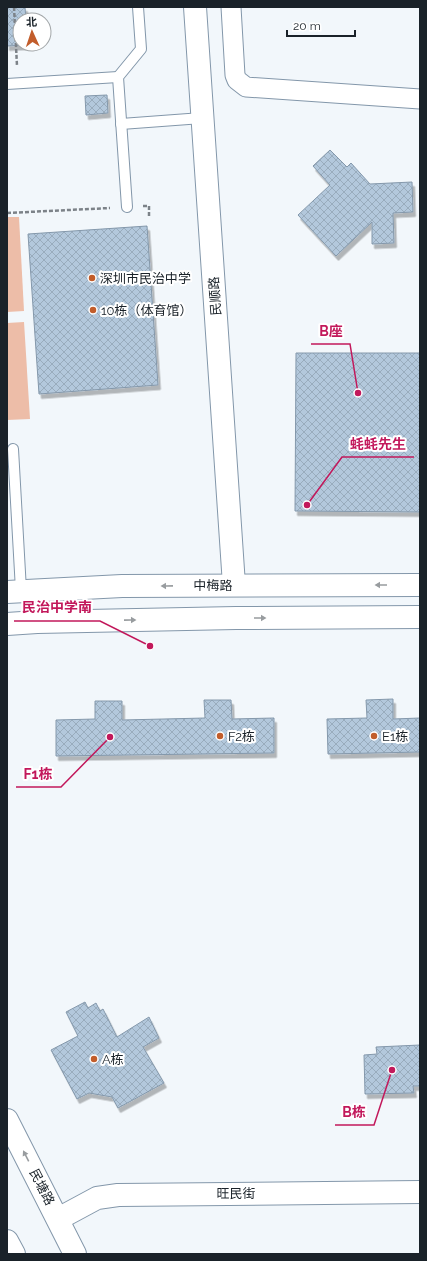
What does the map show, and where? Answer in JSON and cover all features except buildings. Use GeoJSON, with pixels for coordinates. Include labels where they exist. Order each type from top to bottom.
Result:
{"type":"FeatureCollection","features":[{"type":"Feature","properties":{"kind":"main road","name":"民顺路"},"geometry":{"type":"LineString","coordinates":[[195,7],[234,585]]}},
{"type":"Feature","properties":{"kind":"main road","name":"中梅路"},"geometry":{"type":"LineString","coordinates":[[14,591],[122,586],[420,585]]}},
{"type":"Feature","properties":{"kind":"main road"},"geometry":{"type":"LineString","coordinates":[[7,624],[37,622],[236,618],[420,617]]}},
{"type":"Feature","properties":{"kind":"main road","name":"民塘路"},"geometry":{"type":"LineString","coordinates":[[7,1120],[75,1254]]}},
{"type":"Feature","properties":{"kind":"main road","name":"旺民街"},"geometry":{"type":"LineString","coordinates":[[58,1219],[97,1198],[118,1195],[420,1192]]}},
{"type":"Feature","properties":{"kind":"main road"},"geometry":{"type":"LineString","coordinates":[[7,1241],[14,1254]]}},
{"type":"Feature","properties":{"kind":"street"},"geometry":{"type":"LineString","coordinates":[[232,7],[235,75],[237,80],[246,87],[420,99]]}},
{"type":"Feature","properties":{"kind":"lane"},"geometry":{"type":"LineString","coordinates":[[126,207],[118,77],[141,49],[138,7]]}},
{"type":"Feature","properties":{"kind":"lane"},"geometry":{"type":"LineString","coordinates":[[7,84],[118,77]]}},
{"type":"Feature","properties":{"kind":"lane"},"geometry":{"type":"LineString","coordinates":[[121,124],[202,118]]}},
{"type":"Feature","properties":{"kind":"lane"},"geometry":{"type":"LineString","coordinates":[[13,449],[14,591]]}},
{"type":"Feature","properties":{"kind":"path"},"geometry":{"type":"LineString","coordinates":[[14,7],[18,83]]}},
{"type":"Feature","properties":{"kind":"path"},"geometry":{"type":"LineString","coordinates":[[7,213],[149,206],[149,216]]}},
{"type":"Feature","properties":{"kind":"shaded area"},"geometry":{"type":"Polygon","coordinates":[[[7,217],[19,217],[24,311],[7,312],[7,217]]]}},
{"type":"Feature","properties":{"kind":"shaded area"},"geometry":{"type":"Polygon","coordinates":[[[24,322],[30,419],[7,420],[7,323],[24,322]]]}},
{"type":"Feature","properties":{"kind":"place","name":"深圳市民治中学"},"geometry":{"type":"Point","coordinates":[92,278]}},
{"type":"Feature","properties":{"kind":"place","name":"10栋（体育馆）"},"geometry":{"type":"Point","coordinates":[93,310]}},
{"type":"Feature","properties":{"kind":"place","name":"B座"},"geometry":{"type":"Point","coordinates":[358,393]}},
{"type":"Feature","properties":{"kind":"place","name":"蚝蚝先生"},"geometry":{"type":"Point","coordinates":[307,505]}},
{"type":"Feature","properties":{"kind":"place","name":"民治中学南"},"geometry":{"type":"Point","coordinates":[150,646]}},
{"type":"Feature","properties":{"kind":"place","name":"F2栋"},"geometry":{"type":"Point","coordinates":[220,736]}},
{"type":"Feature","properties":{"kind":"place","name":"E1栋"},"geometry":{"type":"Point","coordinates":[374,736]}},
{"type":"Feature","properties":{"kind":"place","name":"F1栋"},"geometry":{"type":"Point","coordinates":[110,737]}},
{"type":"Feature","properties":{"kind":"place","name":"A栋"},"geometry":{"type":"Point","coordinates":[94,1059]}},
{"type":"Feature","properties":{"kind":"place","name":"B栋"},"geometry":{"type":"Point","coordinates":[392,1070]}}]}
